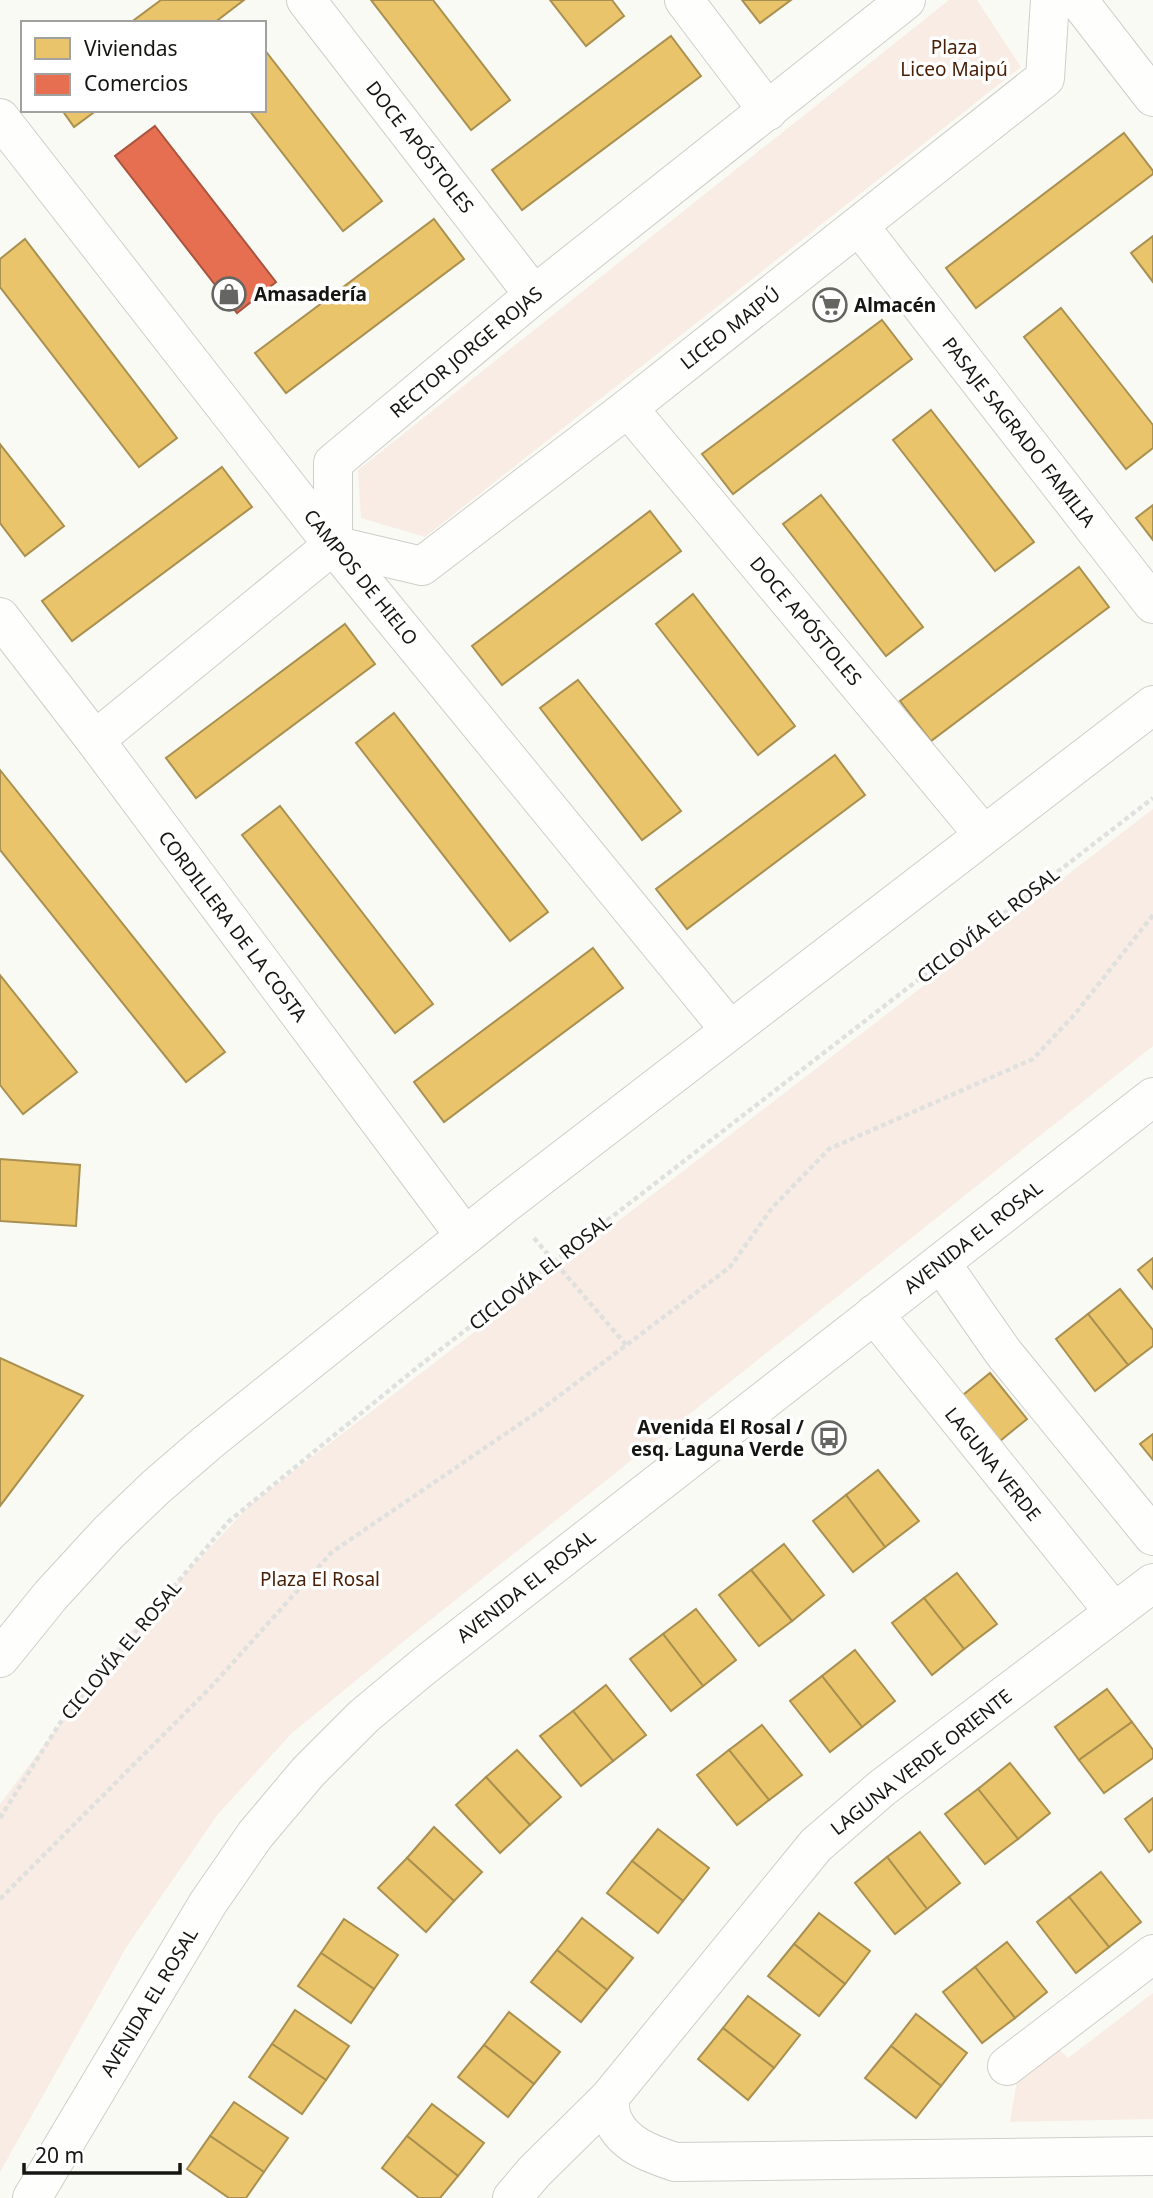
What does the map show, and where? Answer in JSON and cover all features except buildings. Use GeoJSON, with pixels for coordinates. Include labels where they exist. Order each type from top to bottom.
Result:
{"type":"FeatureCollection","features":[{"type":"Feature","properties":{"kind":"street","name":"DOCE APÓSTOLES"},"geometry":{"type":"LineString","coordinates":[[306,0],[534,295]]}},
{"type":"Feature","properties":{"kind":"street"},"geometry":{"type":"LineString","coordinates":[[684,0],[768,111]]}},
{"type":"Feature","properties":{"kind":"street","name":"RECTOR JORGE ROJAS"},"geometry":{"type":"LineString","coordinates":[[333,545],[333,463],[534,295],[906,0]]}},
{"type":"Feature","properties":{"kind":"street","name":"LICEO MAIPÚ"},"geometry":{"type":"LineString","coordinates":[[333,545],[422,566],[860,227],[1045,78],[1050,0]]}},
{"type":"Feature","properties":{"kind":"street"},"geometry":{"type":"LineString","coordinates":[[1078,0],[1153,97]]}},
{"type":"Feature","properties":{"kind":"street","name":"CAMPOS DE HIELO"},"geometry":{"type":"LineString","coordinates":[[0,118],[333,545],[730,1030]]}},
{"type":"Feature","properties":{"kind":"street","name":"PASAJE SAGRADO FAMILIA"},"geometry":{"type":"LineString","coordinates":[[860,227],[1153,604]]}},
{"type":"Feature","properties":{"kind":"street","name":"DOCE APÓSTOLES"},"geometry":{"type":"LineString","coordinates":[[628,408],[983,834]]}},
{"type":"Feature","properties":{"kind":"street"},"geometry":{"type":"LineString","coordinates":[[95,740],[333,545]]}},
{"type":"Feature","properties":{"kind":"street","name":"CORDILLERA DE LA COSTA"},"geometry":{"type":"LineString","coordinates":[[0,617],[465,1236]]}},
{"type":"Feature","properties":{"kind":"street"},"geometry":{"type":"LineString","coordinates":[[0,1658],[51,1595],[108,1533],[156,1487],[505,1204],[1153,705]]}},
{"type":"Feature","properties":{"kind":"street","name":"AVENIDA EL ROSAL"},"geometry":{"type":"LineString","coordinates":[[32,2198],[208,1903],[255,1835],[308,1772],[364,1716],[424,1666],[1153,1097]]}},
{"type":"Feature","properties":{"kind":"street"},"geometry":{"type":"LineString","coordinates":[[941,1263],[1003,1352],[1153,1536]]}},
{"type":"Feature","properties":{"kind":"street","name":"LAGUNA VERDE"},"geometry":{"type":"LineString","coordinates":[[874,1314],[1139,1602]]}},
{"type":"Feature","properties":{"kind":"street","name":"LAGUNA VERDE ORIENTE"},"geometry":{"type":"LineString","coordinates":[[512,2198],[534,2172],[609,2098],[816,1844],[882,1788],[1139,1602]]}},
{"type":"Feature","properties":{"kind":"street"},"geometry":{"type":"LineString","coordinates":[[1007,2066],[1153,1954]]}},
{"type":"Feature","properties":{"kind":"street"},"geometry":{"type":"LineString","coordinates":[[609,2098],[612,2118],[622,2133],[643,2151],[675,2162],[1153,2156]]}},
{"type":"Feature","properties":{"kind":"path","name":"CICLOVÍA EL ROSAL"},"geometry":{"type":"LineString","coordinates":[[0,1818],[60,1723],[229,1522],[414,1370],[1153,799]]}},
{"type":"Feature","properties":{"kind":"path"},"geometry":{"type":"LineString","coordinates":[[0,1899],[211,1687],[332,1552],[539,1411],[730,1267],[772,1208],[829,1150],[1032,1059],[1075,1014],[1153,915]]}},
{"type":"Feature","properties":{"kind":"path"},"geometry":{"type":"LineString","coordinates":[[505,1204],[627,1346]]}},
{"type":"Feature","properties":{"kind":"green space","name":"Plaza Liceo Maipú"},"geometry":{"type":"Polygon","coordinates":[[[949,0],[977,0],[1021,67],[425,537],[361,518],[358,470],[949,0]]]}},
{"type":"Feature","properties":{"kind":"green space","name":"Plaza El Rosal"},"geometry":{"type":"Polygon","coordinates":[[[1153,809],[1153,1046],[292,1733],[218,1814],[127,1946],[0,2172],[0,1804],[123,1640],[251,1504],[1153,809]]]}},
{"type":"Feature","properties":{"kind":"green space"},"geometry":{"type":"Polygon","coordinates":[[[1153,1993],[1153,2119],[1010,2122],[1017,2080],[1058,2048],[1068,2058],[1153,1993]]]}},
{"type":"Feature","properties":{"kind":"place","name":"Amasadería"},"geometry":{"type":"Point","coordinates":[229,294]}},
{"type":"Feature","properties":{"kind":"place","name":"Almacén"},"geometry":{"type":"Point","coordinates":[830,305]}},
{"type":"Feature","properties":{"kind":"place","name":"Avenida El Rosal / esq. Laguna Verde"},"geometry":{"type":"Point","coordinates":[829,1438]}}]}
